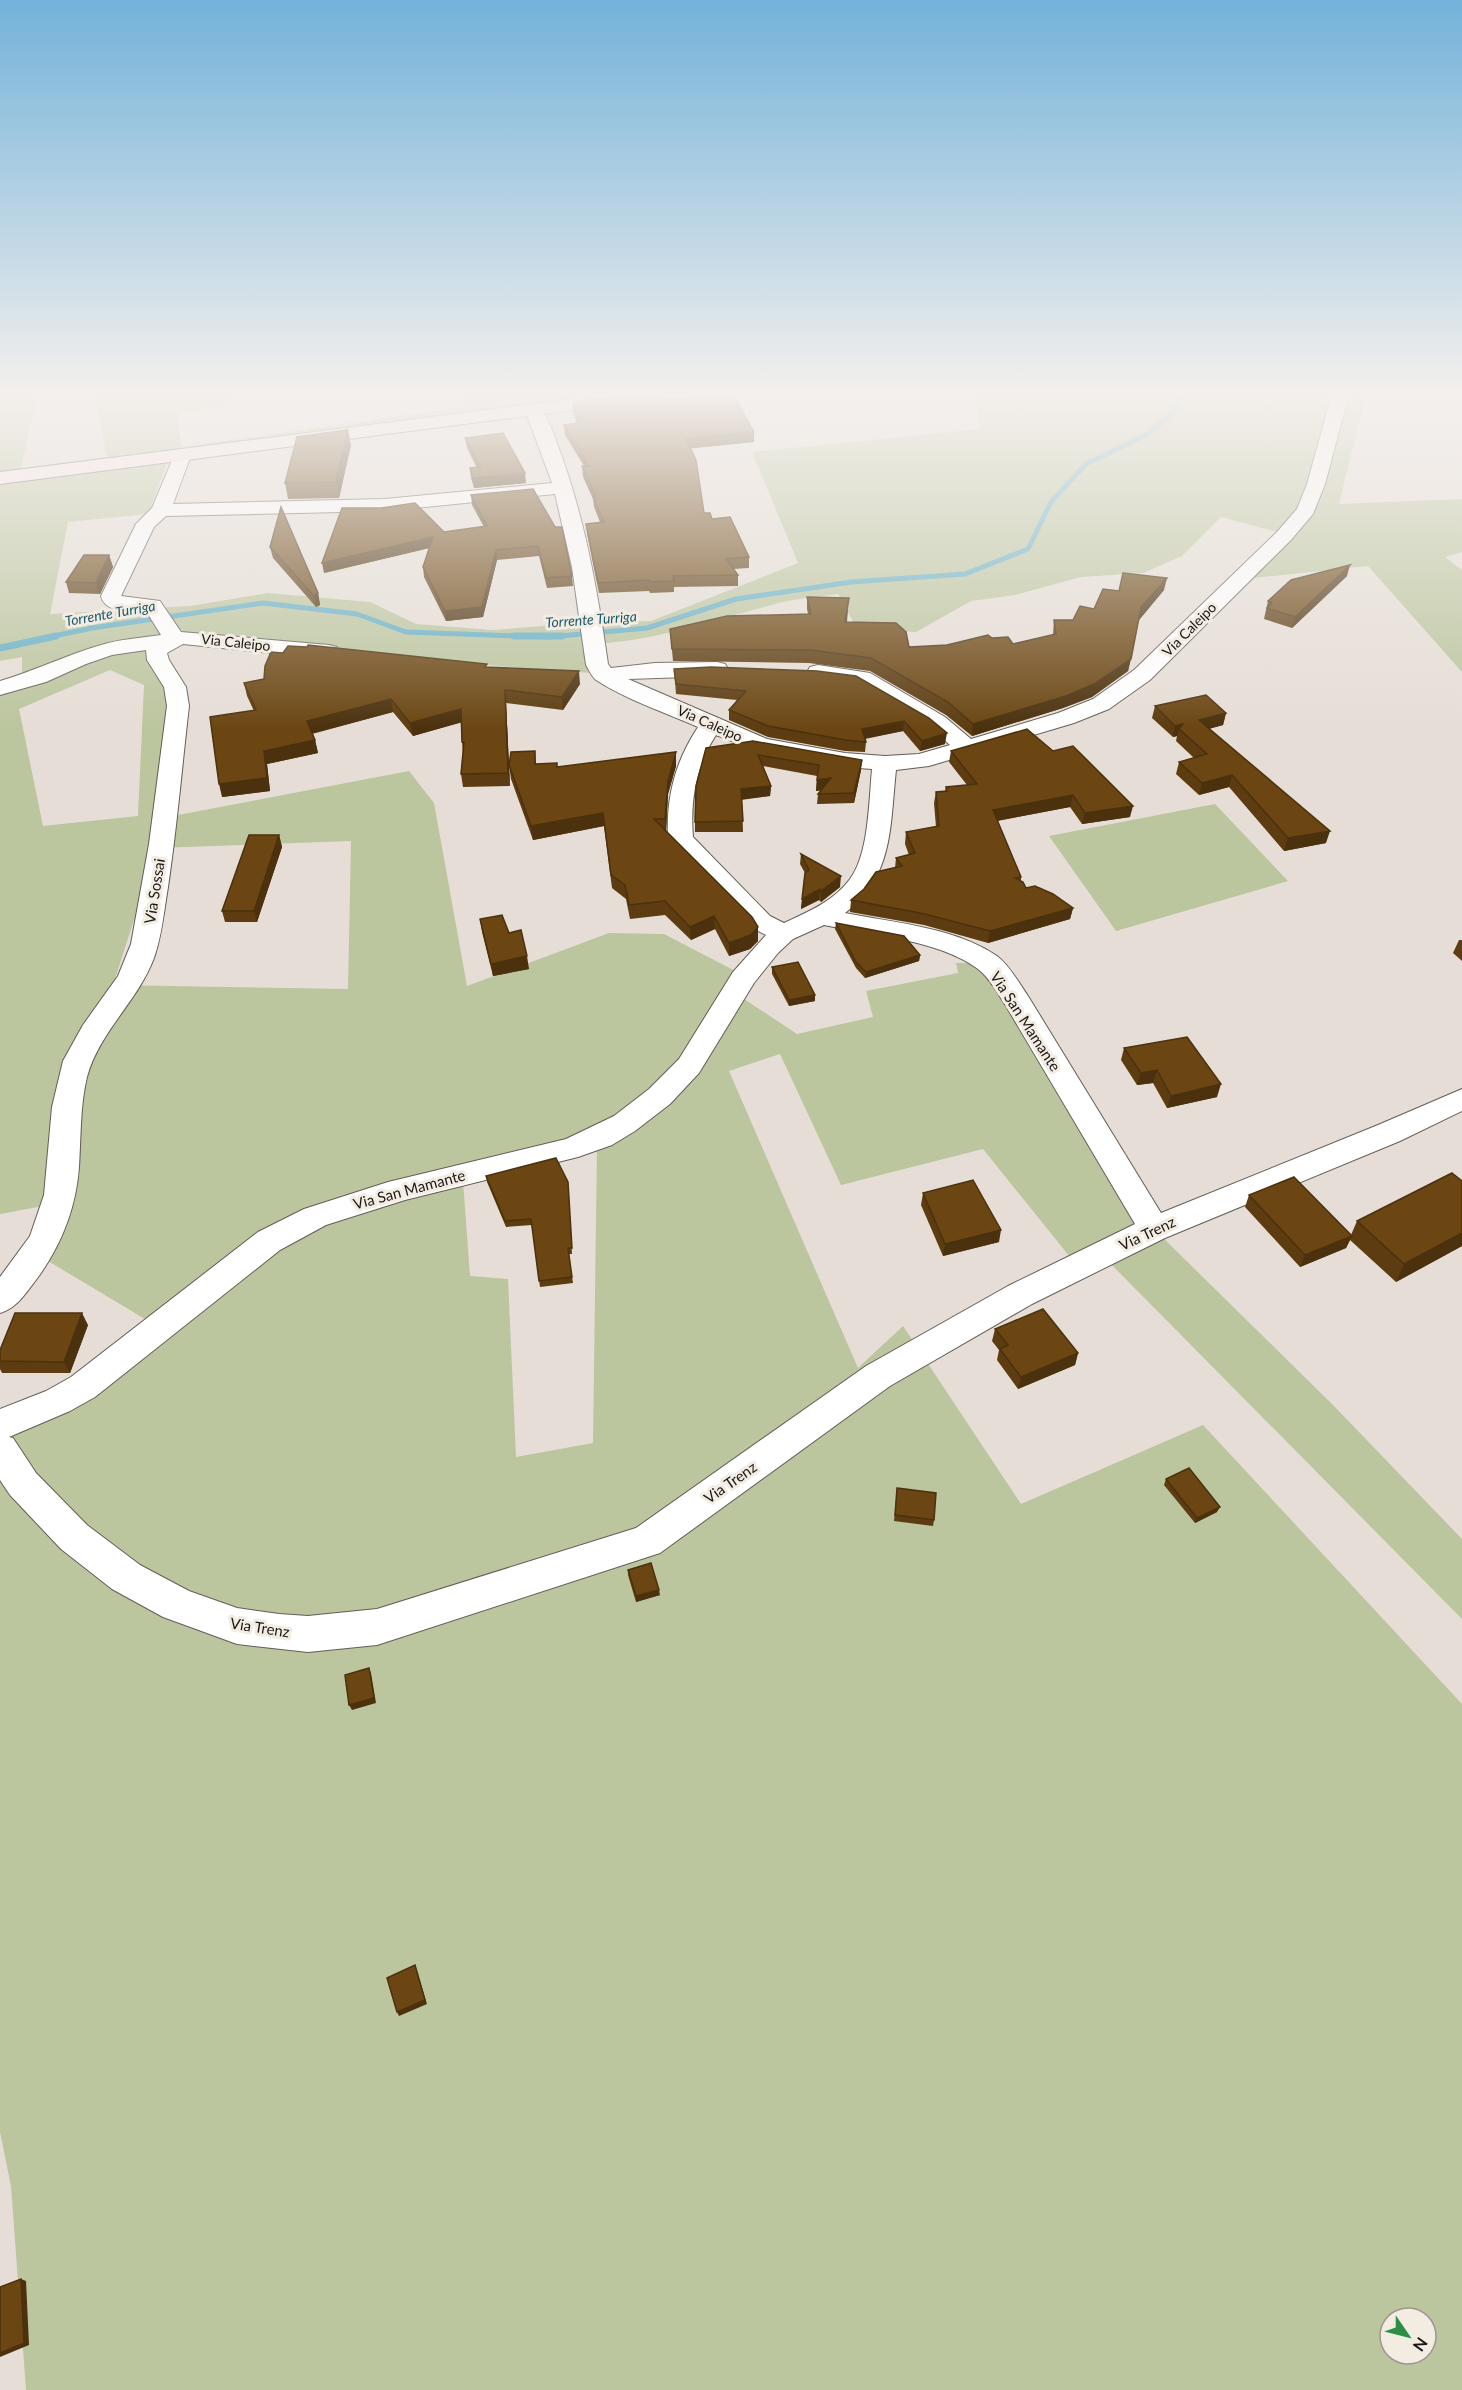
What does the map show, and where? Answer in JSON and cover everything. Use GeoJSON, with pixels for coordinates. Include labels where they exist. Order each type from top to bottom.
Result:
{"type":"FeatureCollection","features":[{"type":"Feature","properties":{"kind":"street"},"geometry":{"type":"LineString","coordinates":[[0,688],[38,677],[78,658],[172,635],[158,609],[149,604],[120,604],[111,599],[146,524],[163,506]]}},
{"type":"Feature","properties":{"kind":"street"},"geometry":{"type":"LineString","coordinates":[[161,510],[361,506]]}},
{"type":"Feature","properties":{"kind":"street"},"geometry":{"type":"LineString","coordinates":[[567,506],[574,529],[597,665],[606,675],[654,670],[735,669]]}},
{"type":"Feature","properties":{"kind":"street","name":"Via Caleipo"},"geometry":{"type":"LineString","coordinates":[[574,674],[606,675],[626,687],[761,745],[845,760],[885,763],[921,761],[1066,718],[1092,707],[1142,675],[1284,536],[1308,506]]}},
{"type":"Feature","properties":{"kind":"street","name":"Via Caleipo"},"geometry":{"type":"LineString","coordinates":[[172,635],[352,654]]}},
{"type":"Feature","properties":{"kind":"street","name":"Via Sossai"},"geometry":{"type":"LineString","coordinates":[[0,1300],[38,1253],[51,1224],[59,1196],[72,1077],[80,1055],[90,1035],[127,984],[140,959],[160,858],[178,706],[176,687],[158,660],[156,651],[172,635]]}},
{"type":"Feature","properties":{"kind":"street"},"geometry":{"type":"LineString","coordinates":[[793,671],[862,678],[937,722],[967,747]]}},
{"type":"Feature","properties":{"kind":"street"},"geometry":{"type":"LineString","coordinates":[[711,725],[696,746],[680,795],[681,839],[761,922],[784,933]]}},
{"type":"Feature","properties":{"kind":"street","name":"Via San Mamante"},"geometry":{"type":"LineString","coordinates":[[0,1425],[58,1401],[83,1387],[229,1270],[292,1227],[340,1207],[559,1151],[602,1136],[656,1099],[679,1078],[706,1042],[745,976],[764,950],[784,933],[835,908],[855,890],[870,868],[885,763]]}},
{"type":"Feature","properties":{"kind":"street","name":"Via San Mamante"},"geometry":{"type":"LineString","coordinates":[[821,916],[939,940],[988,963],[998,973],[1018,1003],[1154,1228]]}},
{"type":"Feature","properties":{"kind":"street","name":"Via Trenz"},"geometry":{"type":"LineString","coordinates":[[0,1449],[23,1484],[74,1536],[126,1577],[177,1604],[237,1626],[279,1632],[330,1633],[377,1627],[647,1540],[878,1376],[1020,1295],[1154,1228],[1389,1133],[1462,1099]]}},
{"type":"Feature","properties":{"kind":"green space"},"geometry":{"type":"Polygon","coordinates":[[[0,506],[151,506],[148,514],[68,522],[50,614],[190,606],[268,593],[370,602],[416,624],[493,630],[580,623],[651,621],[798,563],[774,506],[1462,506],[1462,552],[1445,557],[1462,570],[1462,672],[1368,566],[1244,579],[1288,535],[1221,517],[1182,556],[1143,573],[1081,577],[1015,595],[971,601],[916,632],[857,629],[838,594],[786,601],[685,629],[637,639],[589,644],[595,673],[550,671],[202,637],[149,654],[168,680],[171,703],[157,819],[409,771],[434,803],[467,986],[609,933],[664,934],[745,976],[732,991],[797,1034],[873,1017],[866,991],[958,973],[956,963],[1005,963],[1154,1229],[1333,1405],[1462,1539],[1462,1619],[1102,1255],[1074,1262],[983,1149],[841,1185],[780,1054],[729,1071],[858,1368],[903,1326],[1021,1504],[1203,1425],[1462,1704],[1462,2390],[26,2390],[11,2186],[0,2132],[0,1417],[59,1389],[150,1322],[28,1249],[43,1206],[0,1214],[0,695],[22,686],[22,657],[0,661],[0,506]],[[110,670],[19,709],[43,826],[138,816],[144,685],[110,670]],[[351,841],[157,848],[113,985],[348,989],[351,841]],[[597,1148],[463,1181],[470,1276],[508,1279],[516,1457],[593,1443],[597,1148]]]}},
{"type":"Feature","properties":{"kind":"green space"},"geometry":{"type":"Polygon","coordinates":[[[1215,804],[1288,881],[1116,931],[1049,836],[1215,804]]]}},
{"type":"Feature","properties":{"kind":"building"},"geometry":{"type":"Polygon","coordinates":[[[418,506],[444,532],[487,526],[476,506],[543,506],[555,527],[562,527],[572,576],[546,578],[538,546],[496,550],[482,607],[445,611],[423,567],[433,537],[322,563],[342,508],[418,506]]]}},
{"type":"Feature","properties":{"kind":"building"},"geometry":{"type":"Polygon","coordinates":[[[597,506],[703,506],[704,513],[710,513],[712,519],[730,517],[749,557],[726,559],[738,575],[673,576],[674,581],[598,583],[586,524],[604,522],[597,506]]]}},
{"type":"Feature","properties":{"kind":"building"},"geometry":{"type":"Polygon","coordinates":[[[281,507],[318,593],[314,596],[270,547],[281,507]]]}},
{"type":"Feature","properties":{"kind":"building"},"geometry":{"type":"Polygon","coordinates":[[[84,555],[109,555],[96,583],[66,582],[84,555]]]}},
{"type":"Feature","properties":{"kind":"building"},"geometry":{"type":"Polygon","coordinates":[[[1350,565],[1295,617],[1267,608],[1272,603],[1268,601],[1291,580],[1350,565]]]}},
{"type":"Feature","properties":{"kind":"building"},"geometry":{"type":"Polygon","coordinates":[[[1123,573],[1167,578],[1141,607],[1131,659],[1094,684],[1066,696],[973,724],[948,702],[871,658],[810,650],[672,649],[670,629],[727,616],[811,614],[807,597],[849,598],[845,622],[896,623],[906,632],[909,647],[947,645],[988,635],[992,638],[1008,637],[1013,644],[1056,634],[1054,620],[1073,620],[1080,606],[1094,609],[1103,589],[1119,591],[1123,573]]]}},
{"type":"Feature","properties":{"kind":"building"},"geometry":{"type":"Polygon","coordinates":[[[308,645],[487,664],[485,667],[579,671],[562,697],[505,690],[508,773],[461,774],[464,742],[462,742],[461,709],[410,723],[391,699],[307,721],[315,740],[264,751],[267,778],[219,784],[210,717],[256,710],[244,683],[264,679],[265,666],[271,652],[283,653],[288,646],[307,647],[308,645]]]}},
{"type":"Feature","properties":{"kind":"building"},"geometry":{"type":"Polygon","coordinates":[[[711,667],[817,671],[856,676],[929,718],[947,733],[922,741],[904,721],[862,729],[866,742],[768,726],[729,710],[746,691],[676,684],[674,669],[711,667]]]}},
{"type":"Feature","properties":{"kind":"building"},"geometry":{"type":"Polygon","coordinates":[[[1206,695],[1226,713],[1199,720],[1330,831],[1288,838],[1232,775],[1202,783],[1179,762],[1207,754],[1179,729],[1183,724],[1175,726],[1155,706],[1206,695]]]}},
{"type":"Feature","properties":{"kind":"building"},"geometry":{"type":"Polygon","coordinates":[[[1027,729],[1053,751],[1073,746],[1133,806],[1085,813],[1073,795],[993,810],[1021,877],[1015,878],[1023,882],[1026,888],[1035,886],[1053,894],[1073,908],[990,931],[925,914],[851,900],[864,889],[876,872],[902,866],[896,858],[915,853],[906,832],[939,826],[936,792],[947,791],[946,787],[977,784],[951,751],[1027,729]]]}},
{"type":"Feature","properties":{"kind":"building"},"geometry":{"type":"Polygon","coordinates":[[[753,741],[862,760],[854,793],[818,794],[831,778],[817,780],[819,765],[758,755],[771,786],[741,789],[743,821],[695,822],[696,786],[706,748],[753,741]]]}},
{"type":"Feature","properties":{"kind":"building"},"geometry":{"type":"Polygon","coordinates":[[[535,751],[535,764],[557,763],[557,767],[676,752],[668,781],[665,819],[654,819],[752,917],[758,927],[751,935],[729,943],[714,916],[690,927],[665,901],[629,905],[625,885],[611,875],[603,813],[531,826],[509,765],[511,752],[535,751]]]}},
{"type":"Feature","properties":{"kind":"building"},"geometry":{"type":"Polygon","coordinates":[[[249,835],[279,835],[254,911],[222,911],[249,835]]]}},
{"type":"Feature","properties":{"kind":"building"},"geometry":{"type":"Polygon","coordinates":[[[801,854],[841,876],[821,891],[820,889],[802,899],[805,873],[809,870],[801,854]]]}},
{"type":"Feature","properties":{"kind":"building"},"geometry":{"type":"Polygon","coordinates":[[[502,915],[509,933],[521,930],[527,956],[491,964],[480,919],[502,915]]]}},
{"type":"Feature","properties":{"kind":"building"},"geometry":{"type":"Polygon","coordinates":[[[836,923],[904,936],[920,955],[866,972],[856,962],[836,923]]]}},
{"type":"Feature","properties":{"kind":"building"},"geometry":{"type":"Polygon","coordinates":[[[798,962],[815,995],[789,1000],[772,967],[798,962]]]}},
{"type":"Feature","properties":{"kind":"building"},"geometry":{"type":"Polygon","coordinates":[[[1187,1037],[1221,1084],[1171,1096],[1157,1070],[1141,1073],[1124,1048],[1187,1037]]]}},
{"type":"Feature","properties":{"kind":"building"},"geometry":{"type":"Polygon","coordinates":[[[556,1158],[568,1182],[572,1248],[568,1248],[572,1277],[539,1281],[531,1219],[505,1221],[486,1176],[556,1158]]]}},
{"type":"Feature","properties":{"kind":"building"},"geometry":{"type":"Polygon","coordinates":[[[1452,1173],[1462,1181],[1462,1233],[1404,1264],[1357,1221],[1452,1173]]]}},
{"type":"Feature","properties":{"kind":"building"},"geometry":{"type":"Polygon","coordinates":[[[1294,1177],[1352,1236],[1305,1255],[1249,1195],[1294,1177]]]}},
{"type":"Feature","properties":{"kind":"building"},"geometry":{"type":"Polygon","coordinates":[[[973,1180],[1001,1230],[945,1244],[923,1193],[973,1180]]]}},
{"type":"Feature","properties":{"kind":"building"},"geometry":{"type":"Polygon","coordinates":[[[1043,1309],[1078,1353],[1021,1377],[1000,1349],[1008,1345],[995,1329],[1043,1309]]]}},
{"type":"Feature","properties":{"kind":"building"},"geometry":{"type":"Polygon","coordinates":[[[15,1313],[82,1313],[64,1362],[0,1361],[0,1350],[15,1313]]]}},
{"type":"Feature","properties":{"kind":"building"},"geometry":{"type":"Polygon","coordinates":[[[1189,1468],[1220,1507],[1197,1518],[1166,1479],[1189,1468]]]}},
{"type":"Feature","properties":{"kind":"building"},"geometry":{"type":"Polygon","coordinates":[[[897,1488],[936,1493],[934,1520],[895,1515],[897,1488]]]}},
{"type":"Feature","properties":{"kind":"building"},"geometry":{"type":"Polygon","coordinates":[[[651,1563],[659,1590],[636,1596],[628,1570],[651,1563]]]}},
{"type":"Feature","properties":{"kind":"building"},"geometry":{"type":"Polygon","coordinates":[[[369,1668],[374,1698],[349,1705],[345,1675],[369,1668]]]}},
{"type":"Feature","properties":{"kind":"building"},"geometry":{"type":"Polygon","coordinates":[[[415,1965],[425,2000],[397,2012],[387,1978],[415,1965]]]}},
{"type":"Feature","properties":{"kind":"building"},"geometry":{"type":"Polygon","coordinates":[[[21,2279],[24,2343],[0,2353],[0,2287],[21,2279]]]}},
{"type":"Feature","properties":{"kind":"waterway","name":"Torrente Turriga"},"geometry":{"type":"LineString","coordinates":[[560,636],[647,628],[736,599],[851,582],[965,574],[1028,549],[1049,506]]}},
{"type":"Feature","properties":{"kind":"waterway","name":"Torrente Turriga"},"geometry":{"type":"LineString","coordinates":[[49,637],[92,628],[263,603],[357,614],[406,632],[520,636]]}},
{"type":"Feature","properties":{"kind":"waterway","name":"Torrente Turriga"},"geometry":{"type":"LineString","coordinates":[[0,648],[56,636]]}},
{"type":"Feature","properties":{"kind":"waterway","name":"Torrente Turriga"},"geometry":{"type":"LineString","coordinates":[[514,636],[520,636]]}},
{"type":"Feature","properties":{"kind":"waterway","name":"Torrente Turriga"},"geometry":{"type":"LineString","coordinates":[[520,636],[560,636]]}},
{"type":"Feature","properties":{"kind":"waterway","name":"Torrente Turriga"},"geometry":{"type":"LineString","coordinates":[[520,636],[560,636]]}}]}
